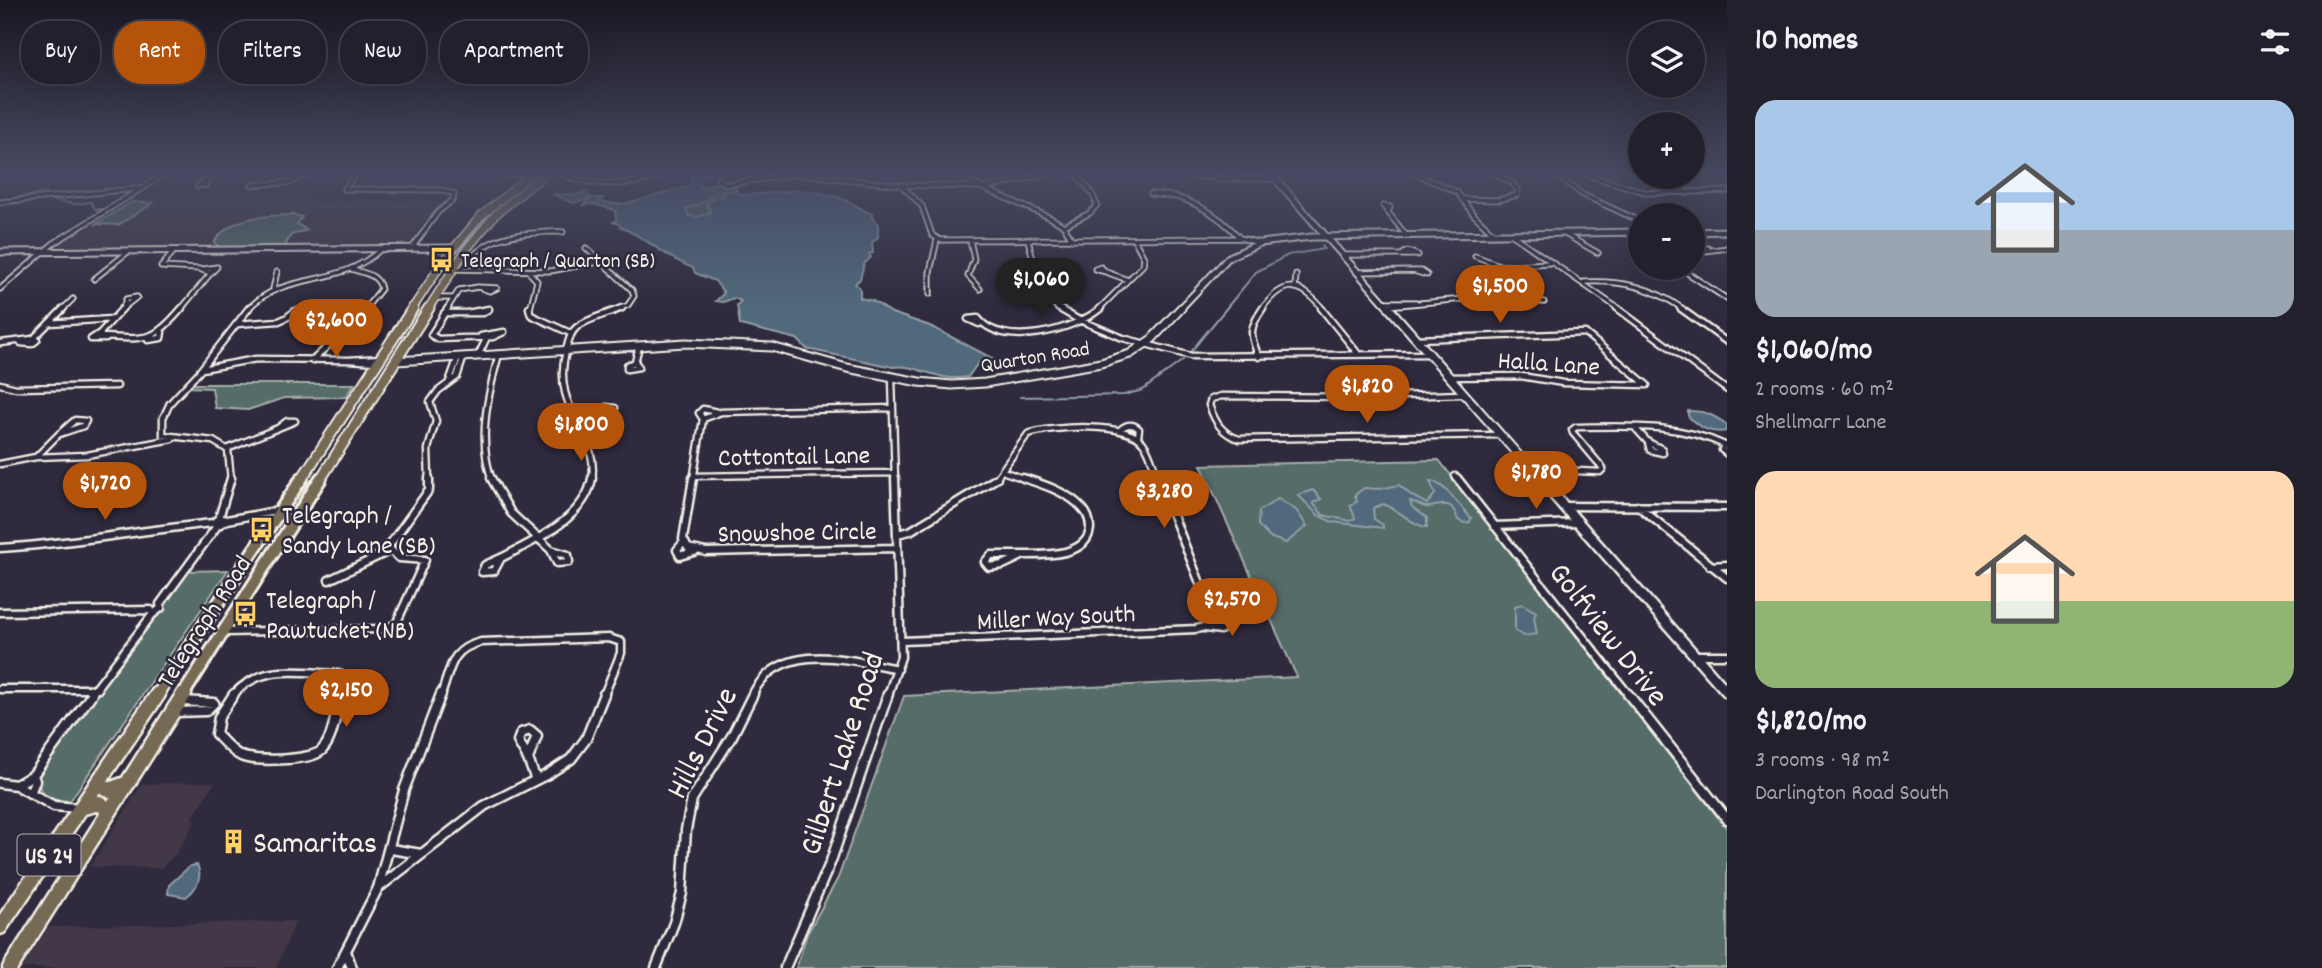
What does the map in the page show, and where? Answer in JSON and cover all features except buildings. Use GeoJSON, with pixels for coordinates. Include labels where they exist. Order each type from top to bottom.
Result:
{"type":"FeatureCollection","features":[{"type":"Feature","properties":{"kind":"highway","name":"Telegraph Road"},"geometry":{"type":"LineString","coordinates":[[0,927],[281,510],[453,248],[479,219]]}},
{"type":"Feature","properties":{"kind":"highway","name":"Telegraph Road"},"geometry":{"type":"LineString","coordinates":[[9,968],[434,300],[457,269],[465,251],[493,219]]}},
{"type":"Feature","properties":{"kind":"highway"},"geometry":{"type":"LineString","coordinates":[[453,248],[462,247],[465,251]]}},
{"type":"Feature","properties":{"kind":"highway"},"geometry":{"type":"LineString","coordinates":[[419,299],[434,300]]}},
{"type":"Feature","properties":{"kind":"highway"},"geometry":{"type":"LineString","coordinates":[[409,314],[424,316]]}},
{"type":"Feature","properties":{"kind":"highway"},"geometry":{"type":"LineString","coordinates":[[379,360],[396,361]]}},
{"type":"Feature","properties":{"kind":"highway"},"geometry":{"type":"LineString","coordinates":[[299,483],[306,488],[317,487]]}},
{"type":"Feature","properties":{"kind":"highway"},"geometry":{"type":"LineString","coordinates":[[281,510],[292,508],[301,512]]}},
{"type":"Feature","properties":{"kind":"highway"},"geometry":{"type":"LineString","coordinates":[[97,783],[109,790],[128,783]]}},
{"type":"Feature","properties":{"kind":"highway"},"geometry":{"type":"LineString","coordinates":[[80,808],[99,803],[110,811]]}},
{"type":"Feature","properties":{"kind":"street"},"geometry":{"type":"LineString","coordinates":[[0,289],[43,251],[94,219]]}},
{"type":"Feature","properties":{"kind":"street"},"geometry":{"type":"LineString","coordinates":[[412,248],[433,219]]}},
{"type":"Feature","properties":{"kind":"street"},"geometry":{"type":"LineString","coordinates":[[927,219],[932,235],[937,240],[1240,238],[1260,243]]}},
{"type":"Feature","properties":{"kind":"street"},"geometry":{"type":"LineString","coordinates":[[1052,219],[1064,226],[1072,240]]}},
{"type":"Feature","properties":{"kind":"street"},"geometry":{"type":"LineString","coordinates":[[1064,226],[1078,219]]}},
{"type":"Feature","properties":{"kind":"street"},"geometry":{"type":"LineString","coordinates":[[1221,219],[1240,238]]}},
{"type":"Feature","properties":{"kind":"street"},"geometry":{"type":"LineString","coordinates":[[1311,219],[1727,692]]}},
{"type":"Feature","properties":{"kind":"street"},"geometry":{"type":"LineString","coordinates":[[1394,219],[1406,235]]}},
{"type":"Feature","properties":{"kind":"street"},"geometry":{"type":"LineString","coordinates":[[1478,219],[1494,234]]}},
{"type":"Feature","properties":{"kind":"street"},"geometry":{"type":"LineString","coordinates":[[474,240],[550,232]]}},
{"type":"Feature","properties":{"kind":"street"},"geometry":{"type":"LineString","coordinates":[[1705,232],[1726,233]]}},
{"type":"Feature","properties":{"kind":"street"},"geometry":{"type":"LineString","coordinates":[[1563,233],[1598,253]]}},
{"type":"Feature","properties":{"kind":"street","name":"Quarton Road"},"geometry":{"type":"LineString","coordinates":[[396,361],[694,342],[759,345],[892,377],[935,384],[985,383],[1122,358],[1146,345],[1222,263],[1238,252],[1260,243],[1326,236],[1627,233]]}},
{"type":"Feature","properties":{"kind":"street"},"geometry":{"type":"LineString","coordinates":[[1511,234],[1549,263],[1582,282],[1727,390]]}},
{"type":"Feature","properties":{"kind":"street"},"geometry":{"type":"LineString","coordinates":[[979,324],[991,331],[1005,334],[1062,328],[1083,322],[1144,263],[1134,239]]}},
{"type":"Feature","properties":{"kind":"street"},"geometry":{"type":"LineString","coordinates":[[457,269],[487,240]]}},
{"type":"Feature","properties":{"kind":"street"},"geometry":{"type":"LineString","coordinates":[[930,294],[930,272],[937,240]]}},
{"type":"Feature","properties":{"kind":"street"},"geometry":{"type":"LineString","coordinates":[[970,240],[974,259],[968,276],[979,289]]}},
{"type":"Feature","properties":{"kind":"street"},"geometry":{"type":"LineString","coordinates":[[1028,240],[1051,302],[1063,313],[1146,345],[1192,358],[1429,354]]}},
{"type":"Feature","properties":{"kind":"street"},"geometry":{"type":"LineString","coordinates":[[163,435],[163,420],[168,406],[202,369],[256,300],[274,289],[324,279],[351,270],[371,258],[379,248]]}},
{"type":"Feature","properties":{"kind":"street"},"geometry":{"type":"LineString","coordinates":[[0,252],[453,248]]}},
{"type":"Feature","properties":{"kind":"street"},"geometry":{"type":"LineString","coordinates":[[501,558],[538,538],[572,513],[591,482],[594,469],[592,454],[568,409],[562,386],[562,363],[570,333],[588,320],[625,306],[634,298],[632,290],[586,248]]}},
{"type":"Feature","properties":{"kind":"street"},"geometry":{"type":"LineString","coordinates":[[1708,248],[1727,248]]}},
{"type":"Feature","properties":{"kind":"street"},"geometry":{"type":"LineString","coordinates":[[122,308],[91,340],[159,339],[211,272],[161,267],[175,250]]}},
{"type":"Feature","properties":{"kind":"street"},"geometry":{"type":"LineString","coordinates":[[94,279],[129,251]]}},
{"type":"Feature","properties":{"kind":"street"},"geometry":{"type":"LineString","coordinates":[[1342,255],[1406,255]]}},
{"type":"Feature","properties":{"kind":"street"},"geometry":{"type":"LineString","coordinates":[[1475,256],[1490,264],[1507,268],[1549,263]]}},
{"type":"Feature","properties":{"kind":"street"},"geometry":{"type":"LineString","coordinates":[[457,269],[545,271],[599,261]]}},
{"type":"Feature","properties":{"kind":"street"},"geometry":{"type":"LineString","coordinates":[[312,361],[332,338],[370,304],[381,289],[376,277],[351,270]]}},
{"type":"Feature","properties":{"kind":"street"},"geometry":{"type":"LineString","coordinates":[[528,271],[537,279]]}},
{"type":"Feature","properties":{"kind":"street"},"geometry":{"type":"LineString","coordinates":[[545,271],[537,279],[536,290],[529,306],[531,315],[570,333]]}},
{"type":"Feature","properties":{"kind":"street"},"geometry":{"type":"LineString","coordinates":[[1357,272],[1413,271]]}},
{"type":"Feature","properties":{"kind":"street"},"geometry":{"type":"LineString","coordinates":[[274,289],[277,272]]}},
{"type":"Feature","properties":{"kind":"street"},"geometry":{"type":"LineString","coordinates":[[1106,272],[1128,281]]}},
{"type":"Feature","properties":{"kind":"street"},"geometry":{"type":"LineString","coordinates":[[1295,288],[1296,275]]}},
{"type":"Feature","properties":{"kind":"street"},"geometry":{"type":"LineString","coordinates":[[1582,282],[1613,279],[1643,286],[1727,342]]}},
{"type":"Feature","properties":{"kind":"street"},"geometry":{"type":"LineString","coordinates":[[1698,280],[1727,299]]}},
{"type":"Feature","properties":{"kind":"street"},"geometry":{"type":"LineString","coordinates":[[478,287],[462,288],[444,313],[432,337],[484,336],[478,356]]}},
{"type":"Feature","properties":{"kind":"street"},"geometry":{"type":"LineString","coordinates":[[1259,357],[1250,335],[1255,318],[1277,290],[1295,288],[1314,297],[1359,355]]}},
{"type":"Feature","properties":{"kind":"street"},"geometry":{"type":"LineString","coordinates":[[0,343],[32,344],[37,340],[35,337],[72,299]]}},
{"type":"Feature","properties":{"kind":"street"},"geometry":{"type":"LineString","coordinates":[[1385,304],[1464,299],[1532,301]]}},
{"type":"Feature","properties":{"kind":"street"},"geometry":{"type":"LineString","coordinates":[[434,300],[452,300]]}},
{"type":"Feature","properties":{"kind":"street"},"geometry":{"type":"LineString","coordinates":[[444,313],[467,313]]}},
{"type":"Feature","properties":{"kind":"street"},"geometry":{"type":"LineString","coordinates":[[237,324],[267,322],[287,317]]}},
{"type":"Feature","properties":{"kind":"street"},"geometry":{"type":"LineString","coordinates":[[49,323],[113,319]]}},
{"type":"Feature","properties":{"kind":"street"},"geometry":{"type":"LineString","coordinates":[[146,338],[162,332]]}},
{"type":"Feature","properties":{"kind":"street"},"geometry":{"type":"LineString","coordinates":[[100,333],[100,337],[106,339]]}},
{"type":"Feature","properties":{"kind":"street"},"geometry":{"type":"LineString","coordinates":[[1416,339],[1585,333],[1647,385]]}},
{"type":"Feature","properties":{"kind":"street"},"geometry":{"type":"LineString","coordinates":[[635,362],[639,346]]}},
{"type":"Feature","properties":{"kind":"street"},"geometry":{"type":"LineString","coordinates":[[499,354],[489,391],[485,422],[485,463],[492,483],[506,506],[551,550]]}},
{"type":"Feature","properties":{"kind":"street"},"geometry":{"type":"LineString","coordinates":[[329,580],[389,551],[393,538],[429,490],[428,449],[436,421],[430,402],[457,377],[461,357]]}},
{"type":"Feature","properties":{"kind":"street"},"geometry":{"type":"LineString","coordinates":[[210,359],[218,363]]}},
{"type":"Feature","properties":{"kind":"street"},"geometry":{"type":"LineString","coordinates":[[202,369],[218,363],[247,360],[379,360]]}},
{"type":"Feature","properties":{"kind":"street","name":"Halla Lane"},"geometry":{"type":"LineString","coordinates":[[1449,377],[1521,376],[1563,383],[1647,385]]}},
{"type":"Feature","properties":{"kind":"street","name":"Gilbert Lake Road"},"geometry":{"type":"LineString","coordinates":[[785,968],[831,861],[898,669],[902,641],[892,377]]}},
{"type":"Feature","properties":{"kind":"street"},"geometry":{"type":"LineString","coordinates":[[0,384],[16,388],[117,386]]}},
{"type":"Feature","properties":{"kind":"street"},"geometry":{"type":"LineString","coordinates":[[1463,394],[1214,398],[1209,402],[1221,429],[1229,436],[1247,440],[1500,435]]}},
{"type":"Feature","properties":{"kind":"street","name":"Snowshoe Circle"},"geometry":{"type":"LineString","coordinates":[[892,408],[717,412],[703,419],[683,543],[677,550],[680,556],[697,551],[897,548]]}},
{"type":"Feature","properties":{"kind":"street"},"geometry":{"type":"LineString","coordinates":[[574,421],[596,415]]}},
{"type":"Feature","properties":{"kind":"street"},"geometry":{"type":"LineString","coordinates":[[36,457],[59,434],[75,421],[86,421],[83,426],[59,434]]}},
{"type":"Feature","properties":{"kind":"street"},"geometry":{"type":"LineString","coordinates":[[897,534],[910,531],[950,509],[1005,472],[1023,438],[1033,431],[1120,430],[1138,436],[1139,429],[1127,425],[1120,430]]}},
{"type":"Feature","properties":{"kind":"street"},"geometry":{"type":"LineString","coordinates":[[226,449],[278,428]]}},
{"type":"Feature","properties":{"kind":"street"},"geometry":{"type":"LineString","coordinates":[[1530,469],[1600,472],[1601,466],[1573,433],[1573,428],[1689,431],[1726,446],[1722,450],[1727,454]]}},
{"type":"Feature","properties":{"kind":"street"},"geometry":{"type":"LineString","coordinates":[[1636,429],[1648,442]]}},
{"type":"Feature","properties":{"kind":"street"},"geometry":{"type":"LineString","coordinates":[[163,435],[175,438]]}},
{"type":"Feature","properties":{"kind":"street"},"geometry":{"type":"LineString","coordinates":[[153,443],[163,435]]}},
{"type":"Feature","properties":{"kind":"street","name":"Miller Way South"},"geometry":{"type":"LineString","coordinates":[[902,641],[1210,625],[1144,443],[1138,436]]}},
{"type":"Feature","properties":{"kind":"street"},"geometry":{"type":"LineString","coordinates":[[0,464],[36,457],[87,455],[175,438],[204,438],[226,449],[231,466],[231,481],[219,518],[160,604],[161,608],[151,612],[0,612]]}},
{"type":"Feature","properties":{"kind":"street"},"geometry":{"type":"LineString","coordinates":[[1005,472],[1072,499],[1083,509],[1090,521],[1086,539],[1074,549],[990,555],[985,562],[989,567],[996,567],[1025,554]]}},
{"type":"Feature","properties":{"kind":"street","name":"Cottontail Lane"},"geometry":{"type":"LineString","coordinates":[[694,476],[895,473]]}},
{"type":"Feature","properties":{"kind":"street","name":"Golfview Drive"},"geometry":{"type":"LineString","coordinates":[[1455,476],[1727,820]]}},
{"type":"Feature","properties":{"kind":"street"},"geometry":{"type":"LineString","coordinates":[[1562,506],[1727,507]]}},
{"type":"Feature","properties":{"kind":"street"},"geometry":{"type":"LineString","coordinates":[[1638,506],[1727,578]]}},
{"type":"Feature","properties":{"kind":"street"},"geometry":{"type":"LineString","coordinates":[[0,548],[51,545],[144,530],[215,524],[281,510]]}},
{"type":"Feature","properties":{"kind":"street"},"geometry":{"type":"LineString","coordinates":[[219,518],[227,520]]}},
{"type":"Feature","properties":{"kind":"street"},"geometry":{"type":"LineString","coordinates":[[1494,526],[1578,523]]}},
{"type":"Feature","properties":{"kind":"street","name":"Snowshoe Circle"},"geometry":{"type":"LineString","coordinates":[[683,543],[697,551]]}},
{"type":"Feature","properties":{"kind":"street"},"geometry":{"type":"LineString","coordinates":[[225,632],[385,629],[396,624],[425,560],[400,559],[389,551]]}},
{"type":"Feature","properties":{"kind":"street"},"geometry":{"type":"LineString","coordinates":[[1710,566],[1727,565]]}},
{"type":"Feature","properties":{"kind":"street"},"geometry":{"type":"LineString","coordinates":[[16,785],[33,775],[99,688],[151,612]]}},
{"type":"Feature","properties":{"kind":"street"},"geometry":{"type":"LineString","coordinates":[[337,968],[378,888],[391,849],[404,790],[458,651],[481,642],[609,638],[621,642],[621,653],[582,746],[564,764],[484,806],[378,888]]}},
{"type":"Feature","properties":{"kind":"street"},"geometry":{"type":"LineString","coordinates":[[1694,655],[1727,655]]}},
{"type":"Feature","properties":{"kind":"street","name":"Hills Drive"},"geometry":{"type":"LineString","coordinates":[[656,968],[679,908],[687,818],[692,799],[732,736],[758,683],[783,663],[811,656],[839,658],[898,669]]}},
{"type":"Feature","properties":{"kind":"street"},"geometry":{"type":"LineString","coordinates":[[177,707],[204,712],[212,706],[225,706],[251,679],[269,672],[340,674],[348,681],[327,740],[320,751],[312,756],[253,758],[240,755],[216,734],[216,727],[225,706]]}},
{"type":"Feature","properties":{"kind":"street"},"geometry":{"type":"LineString","coordinates":[[0,689],[99,688]]}},
{"type":"Feature","properties":{"kind":"street"},"geometry":{"type":"LineString","coordinates":[[177,707],[211,701],[212,706]]}},
{"type":"Feature","properties":{"kind":"street"},"geometry":{"type":"LineString","coordinates":[[527,758],[536,780]]}},
{"type":"Feature","properties":{"kind":"street"},"geometry":{"type":"LineString","coordinates":[[30,793],[35,781],[33,775]]}},
{"type":"Feature","properties":{"kind":"street"},"geometry":{"type":"LineString","coordinates":[[0,783],[16,785],[54,806],[80,808]]}},
{"type":"Feature","properties":{"kind":"street"},"geometry":{"type":"LineString","coordinates":[[391,849],[421,854]]}},
{"type":"Feature","properties":{"kind":"street"},"geometry":{"type":"LineString","coordinates":[[346,951],[352,968]]}},
{"type":"Feature","properties":{"kind":"shaded area"},"geometry":{"type":"Polygon","coordinates":[[[95,219],[428,219],[407,248],[46,251],[95,219]]]}},
{"type":"Feature","properties":{"kind":"shaded area"},"geometry":{"type":"Polygon","coordinates":[[[215,782],[191,820],[196,820],[177,853],[161,868],[90,867],[142,784],[215,782]]]}},
{"type":"Feature","properties":{"kind":"shaded area"},"geometry":{"type":"Polygon","coordinates":[[[296,921],[276,968],[21,968],[49,927],[296,921]]]}},
{"type":"Feature","properties":{"kind":"green space"},"geometry":{"type":"Polygon","coordinates":[[[104,219],[127,219],[118,225],[96,224],[104,219]]]}},
{"type":"Feature","properties":{"kind":"green space"},"geometry":{"type":"Polygon","coordinates":[[[248,219],[300,219],[297,224],[307,230],[291,235],[284,248],[221,248],[214,243],[229,227],[248,219]]]}},
{"type":"Feature","properties":{"kind":"green space"},"geometry":{"type":"Polygon","coordinates":[[[189,384],[354,384],[346,397],[284,398],[248,410],[215,408],[212,388],[186,387],[189,384]]]}},
{"type":"Feature","properties":{"kind":"green space"},"geometry":{"type":"Polygon","coordinates":[[[1439,460],[1727,829],[1727,968],[796,968],[807,934],[838,878],[904,696],[1297,677],[1201,465],[1439,460]]]}},
{"type":"Feature","properties":{"kind":"green space"},"geometry":{"type":"Polygon","coordinates":[[[228,570],[70,801],[49,799],[41,793],[38,779],[43,765],[144,629],[162,611],[187,571],[228,570]]]}},
{"type":"Feature","properties":{"kind":"water"},"geometry":{"type":"Polygon","coordinates":[[[873,219],[878,223],[878,237],[872,243],[873,253],[869,254],[871,257],[864,264],[860,279],[855,284],[860,288],[860,298],[930,326],[992,358],[978,363],[968,377],[947,377],[807,349],[797,339],[740,325],[737,305],[741,301],[734,298],[723,302],[716,301],[724,293],[715,281],[695,273],[693,268],[620,227],[613,222],[873,219]]]}},
{"type":"Feature","properties":{"kind":"water"},"geometry":{"type":"Polygon","coordinates":[[[1688,411],[1713,416],[1727,425],[1727,431],[1716,432],[1701,427],[1688,416],[1688,411]]]}},
{"type":"Feature","properties":{"kind":"water"},"geometry":{"type":"Polygon","coordinates":[[[1430,481],[1452,496],[1471,518],[1470,522],[1458,520],[1449,505],[1426,507],[1410,501],[1412,507],[1427,518],[1427,527],[1416,524],[1383,504],[1373,508],[1374,519],[1383,525],[1383,528],[1332,522],[1318,515],[1298,495],[1313,490],[1321,499],[1313,503],[1323,515],[1351,521],[1355,518],[1350,505],[1357,502],[1355,495],[1364,488],[1379,489],[1399,485],[1427,504],[1435,494],[1430,481]]]}},
{"type":"Feature","properties":{"kind":"water"},"geometry":{"type":"Polygon","coordinates":[[[1278,499],[1296,510],[1307,526],[1286,543],[1269,537],[1258,525],[1259,511],[1278,499]]]}},
{"type":"Feature","properties":{"kind":"water"},"geometry":{"type":"Polygon","coordinates":[[[1522,604],[1536,612],[1534,618],[1537,634],[1524,636],[1515,631],[1515,606],[1522,604]]]}},
{"type":"Feature","properties":{"kind":"water"},"geometry":{"type":"Polygon","coordinates":[[[197,865],[199,874],[193,890],[186,897],[168,894],[169,885],[190,866],[197,865]]]}},
{"type":"Feature","properties":{"kind":"waterway"},"geometry":{"type":"LineString","coordinates":[[1188,355],[1256,272],[1288,255],[1324,249],[1322,245]]}},
{"type":"Feature","properties":{"kind":"waterway"},"geometry":{"type":"LineString","coordinates":[[1020,397],[1124,395],[1143,390],[1183,360]]}},
{"type":"Feature","properties":{"kind":"place","name":"Telegraph / Quarton (SB)"},"geometry":{"type":"Point","coordinates":[441,260]}},
{"type":"Feature","properties":{"kind":"place","name":"Telegraph / Sandy Lane (SB)"},"geometry":{"type":"Point","coordinates":[262,529]}},
{"type":"Feature","properties":{"kind":"place","name":"Telegraph / Pawtucket (NB)"},"geometry":{"type":"Point","coordinates":[246,614]}},
{"type":"Feature","properties":{"kind":"place","name":"Samaritas"},"geometry":{"type":"Point","coordinates":[233,841]}}]}
